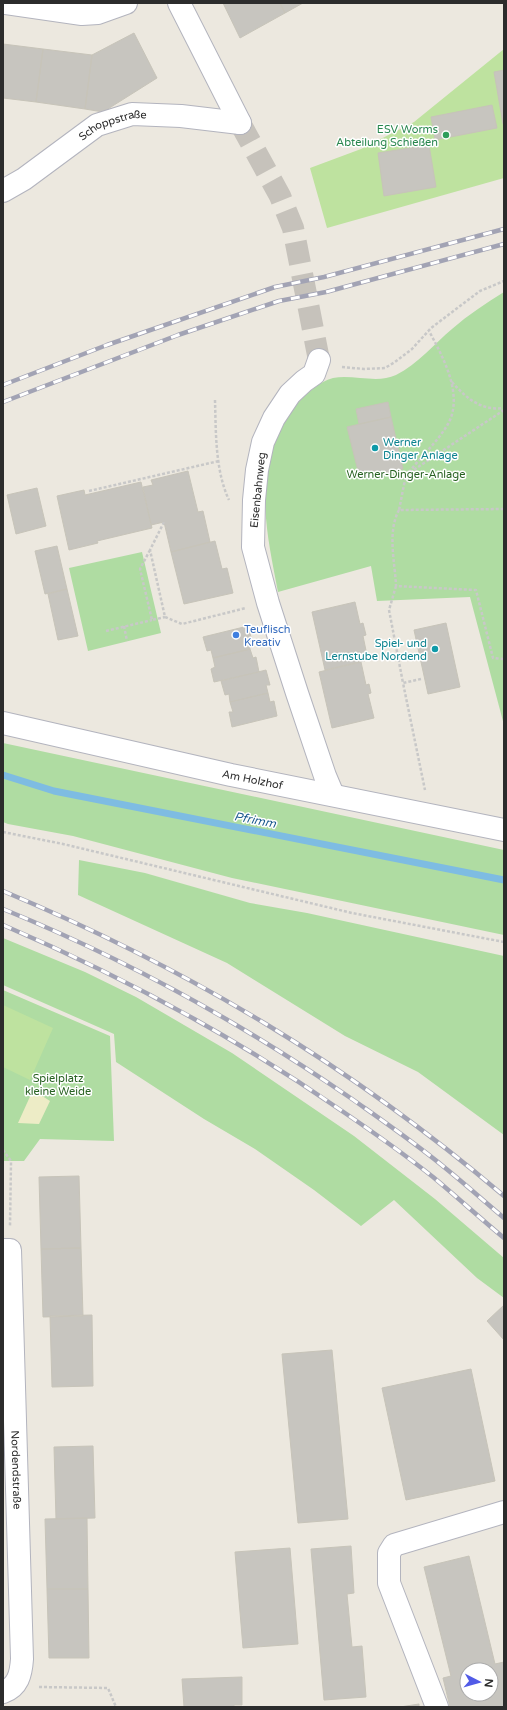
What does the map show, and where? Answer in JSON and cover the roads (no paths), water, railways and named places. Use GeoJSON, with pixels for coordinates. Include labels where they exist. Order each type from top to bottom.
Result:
{"type":"FeatureCollection","features":[{"type":"Feature","properties":{"kind":"street"},"geometry":{"type":"LineString","coordinates":[[6,3],[82,14],[98,13],[126,3]]}},
{"type":"Feature","properties":{"kind":"street","name":"Schoppstraße"},"geometry":{"type":"LineString","coordinates":[[3,191],[24,179],[97,125],[132,114],[181,116],[240,123],[179,3]]}},
{"type":"Feature","properties":{"kind":"street","name":"Eisenbahnweg"},"geometry":{"type":"LineString","coordinates":[[319,360],[314,374],[290,394],[274,418],[263,442],[259,463],[253,519],[253,547],[268,603],[325,776],[333,795]]}},
{"type":"Feature","properties":{"kind":"street","name":"Am Holzhof"},"geometry":{"type":"LineString","coordinates":[[3,723],[231,775],[504,830]]}},
{"type":"Feature","properties":{"kind":"street","name":"Nordendstraße"},"geometry":{"type":"LineString","coordinates":[[6,1250],[9,1429],[22,1659],[18,1679],[8,1690]]}},
{"type":"Feature","properties":{"kind":"street"},"geometry":{"type":"LineString","coordinates":[[437,1707],[389,1583],[390,1553],[394,1545],[504,1512]]}},
{"type":"Feature","properties":{"kind":"waterway","name":"Pfrimm"},"geometry":{"type":"LineString","coordinates":[[3,775],[54,791],[504,880]]}},
{"type":"Feature","properties":{"kind":"tunnel"},"geometry":{"type":"LineString","coordinates":[[240,123],[280,196],[293,228],[319,360]]}},
{"type":"Feature","properties":{"kind":"railway"},"geometry":{"type":"LineString","coordinates":[[3,385],[107,345],[275,287],[324,277],[504,229]]}},
{"type":"Feature","properties":{"kind":"railway"},"geometry":{"type":"LineString","coordinates":[[3,402],[178,335],[279,301],[326,292],[504,244]]}},
{"type":"Feature","properties":{"kind":"railway"},"geometry":{"type":"LineString","coordinates":[[3,891],[72,921],[138,953],[266,1024],[387,1104],[504,1196]]}},
{"type":"Feature","properties":{"kind":"railway"},"geometry":{"type":"LineString","coordinates":[[3,909],[49,928],[139,971],[226,1019],[269,1045],[311,1071],[410,1141],[452,1173],[504,1218]]}},
{"type":"Feature","properties":{"kind":"railway"},"geometry":{"type":"LineString","coordinates":[[3,925],[91,965],[177,1009],[261,1058],[342,1111],[400,1152],[433,1177],[504,1238]]}},
{"type":"Feature","properties":{"kind":"place","name":"ESV Worms Abteilung Schießen"},"geometry":{"type":"Point","coordinates":[446,135]}},
{"type":"Feature","properties":{"kind":"place","name":"Werner Dinger Anlage"},"geometry":{"type":"Point","coordinates":[375,448]}},
{"type":"Feature","properties":{"kind":"place","name":"Teuflisch Kreativ"},"geometry":{"type":"Point","coordinates":[236,635]}},
{"type":"Feature","properties":{"kind":"place","name":"Spiel- und Lernstube Nordend"},"geometry":{"type":"Point","coordinates":[435,649]}},
{"type":"Feature","properties":{"kind":"park label","name":"Werner-Dinger-Anlage"},"geometry":{"type":"Point","coordinates":[406,474]}},
{"type":"Feature","properties":{"kind":"park label","name":"Spielplatz kleine Weide"},"geometry":{"type":"Point","coordinates":[58,1084]}}]}
